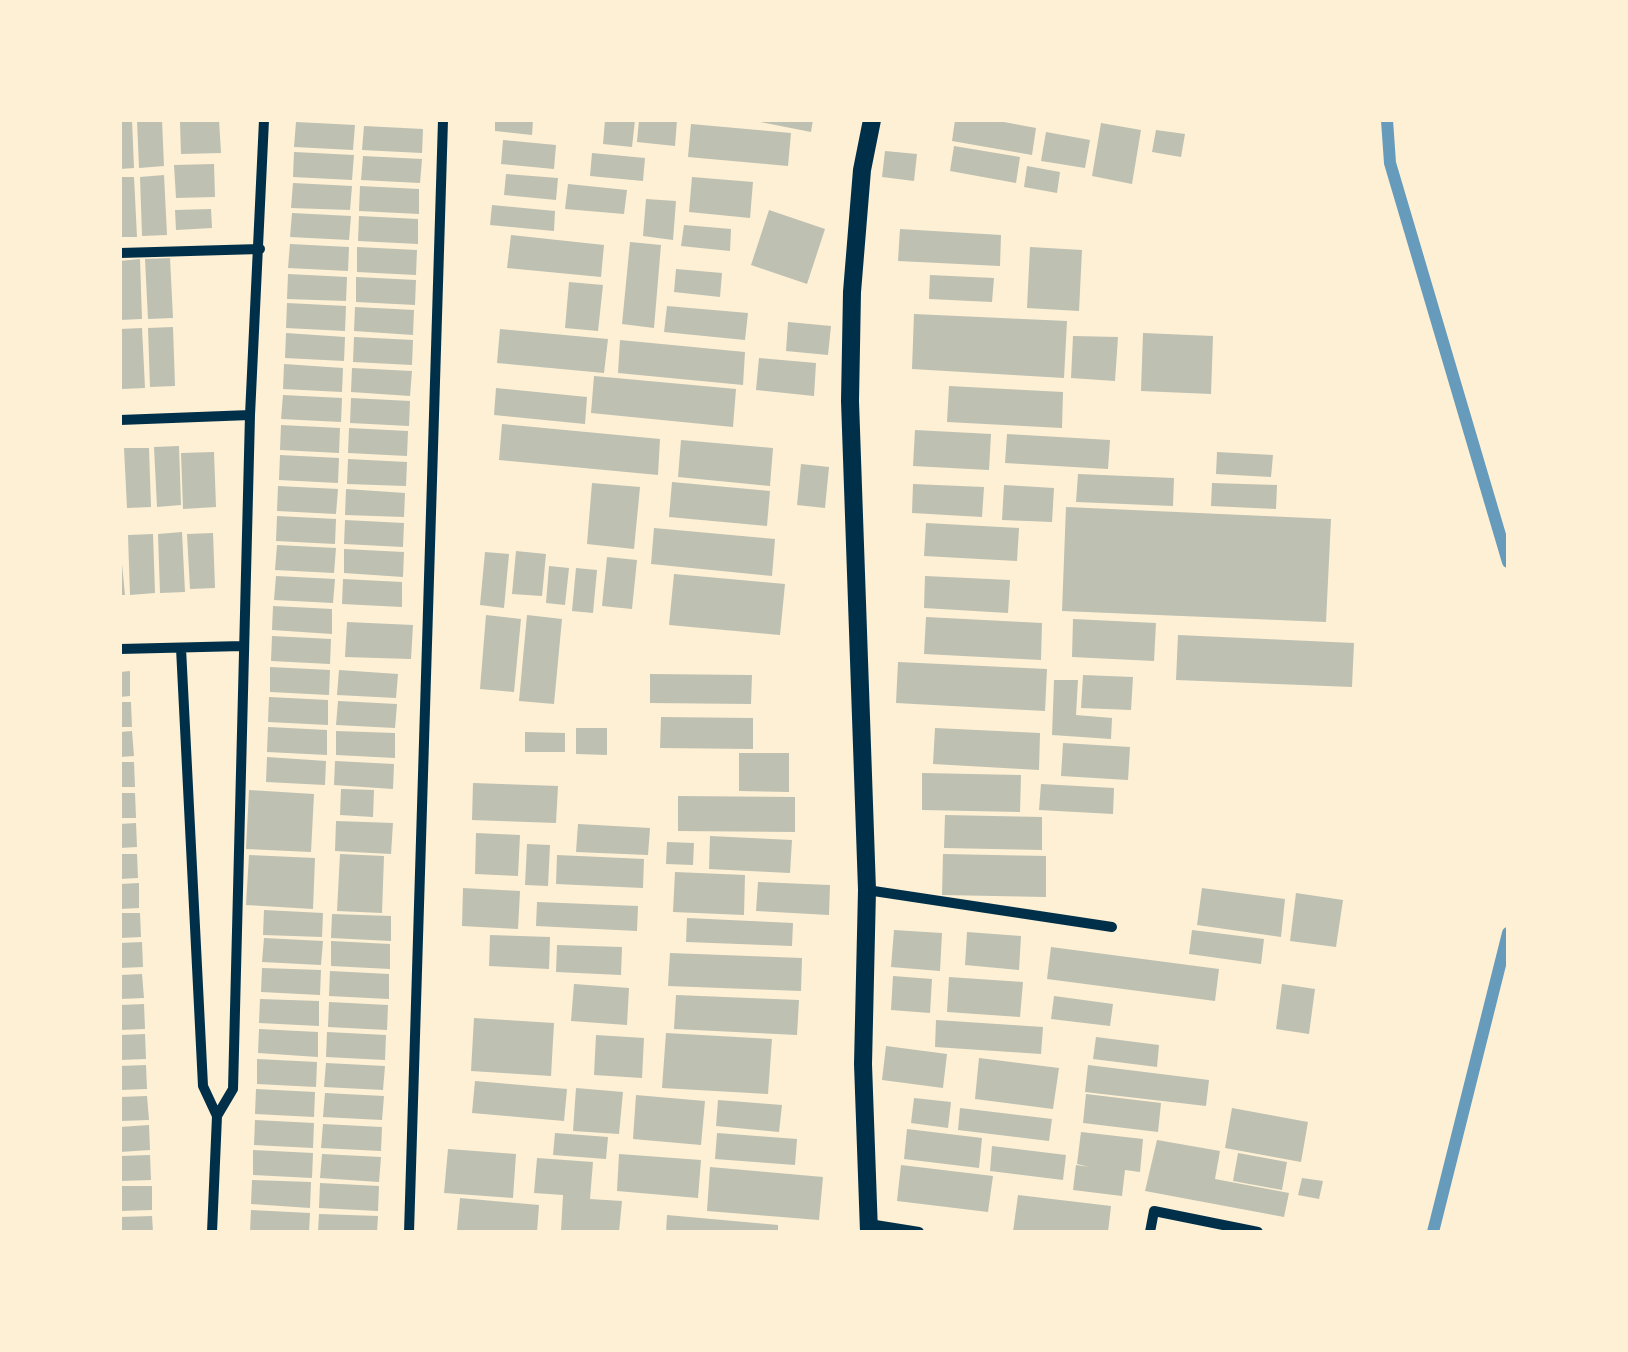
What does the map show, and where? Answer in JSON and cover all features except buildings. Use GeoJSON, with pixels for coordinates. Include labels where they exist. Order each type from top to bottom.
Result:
{"type":"FeatureCollection","features":[{"type":"Feature","properties":{"kind":"street"},"geometry":{"type":"LineString","coordinates":[[212,1232],[218,1116],[232,1089],[250,415],[264,120]]}},
{"type":"Feature","properties":{"kind":"street"},"geometry":{"type":"LineString","coordinates":[[409,1232],[443,120]]}},
{"type":"Feature","properties":{"kind":"street"},"geometry":{"type":"LineString","coordinates":[[872,120],[862,170],[852,292],[850,400],[866,890],[863,1064],[869,1228],[920,1232]]}},
{"type":"Feature","properties":{"kind":"street"},"geometry":{"type":"LineString","coordinates":[[120,253],[260,250]]}},
{"type":"Feature","properties":{"kind":"street"},"geometry":{"type":"LineString","coordinates":[[120,420],[250,415]]}},
{"type":"Feature","properties":{"kind":"street"},"geometry":{"type":"LineString","coordinates":[[120,649],[244,646]]}},
{"type":"Feature","properties":{"kind":"street"},"geometry":{"type":"LineString","coordinates":[[181,648],[203,1086],[218,1116]]}},
{"type":"Feature","properties":{"kind":"street"},"geometry":{"type":"LineString","coordinates":[[866,890],[1112,927]]}},
{"type":"Feature","properties":{"kind":"street"},"geometry":{"type":"LineString","coordinates":[[1150,1232],[1154,1211],[1258,1232]]}},
{"type":"Feature","properties":{"kind":"waterway"},"geometry":{"type":"LineString","coordinates":[[1387,120],[1390,163],[1508,562]]}},
{"type":"Feature","properties":{"kind":"waterway"},"geometry":{"type":"LineString","coordinates":[[1433,1232],[1508,933]]}}]}
